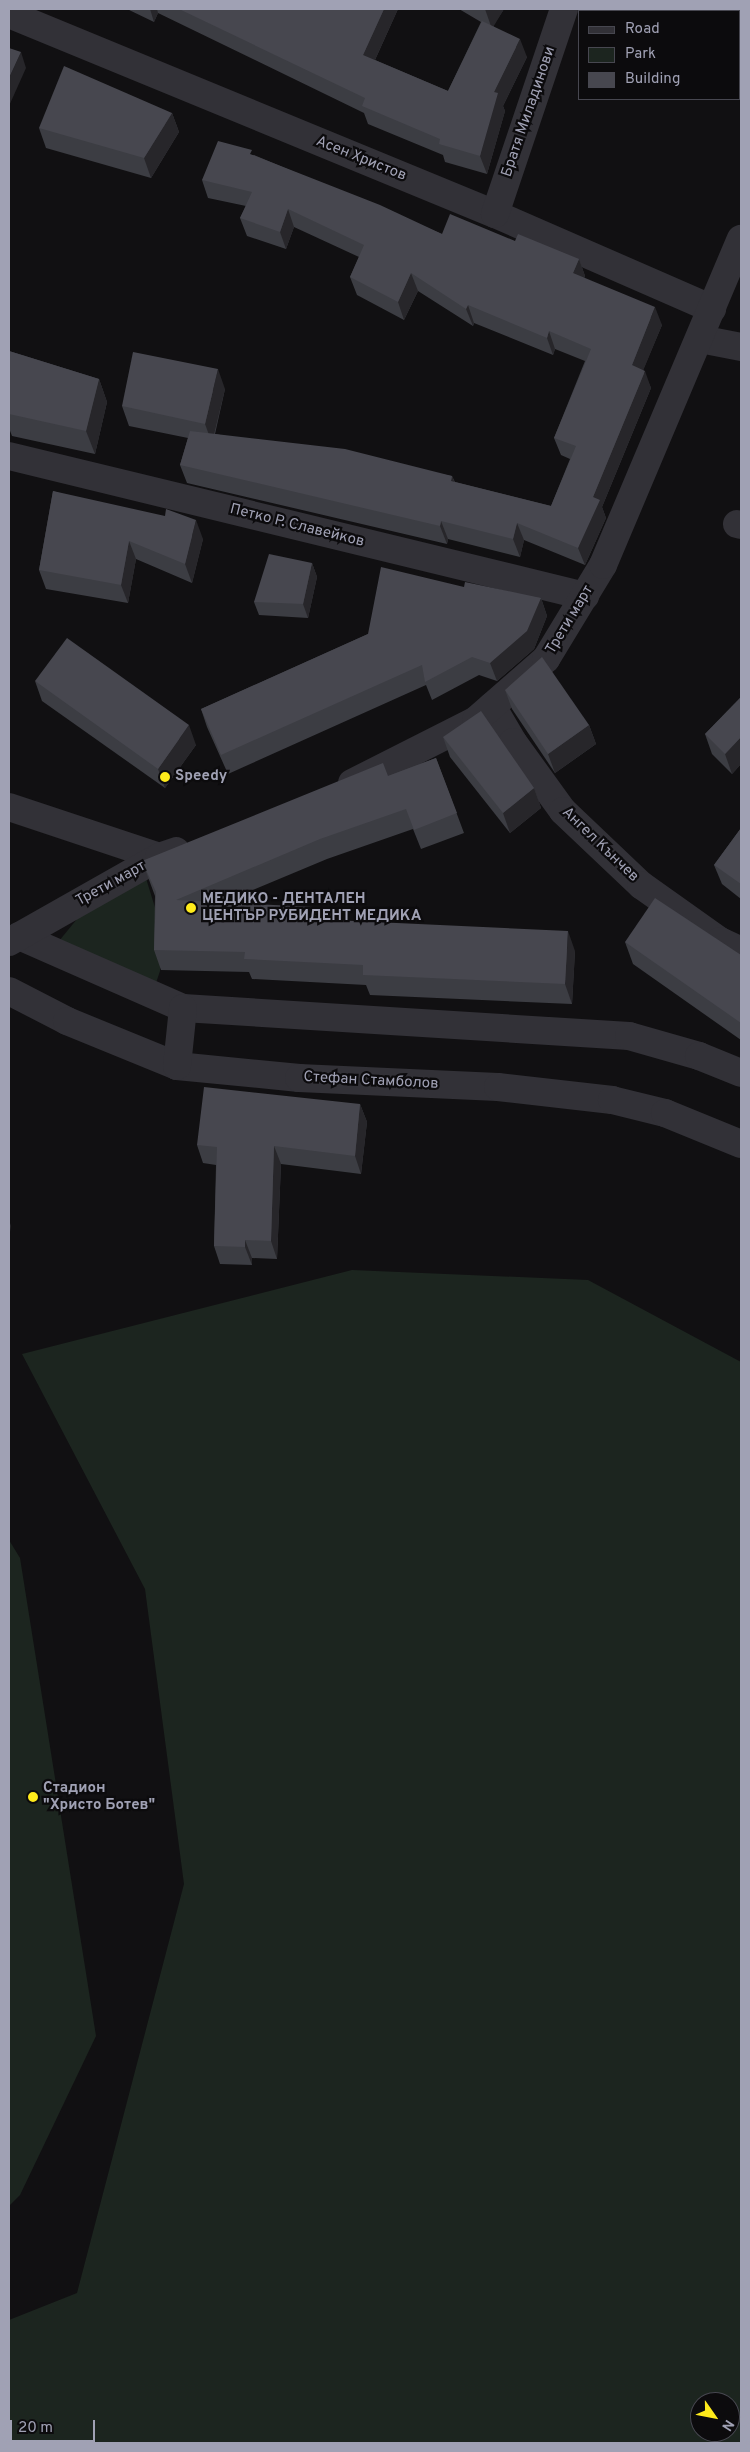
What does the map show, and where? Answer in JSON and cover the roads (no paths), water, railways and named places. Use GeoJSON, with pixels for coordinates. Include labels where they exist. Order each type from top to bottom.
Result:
{"type":"FeatureCollection","features":[{"type":"Feature","properties":{"kind":"street","name":"Братя Миладинови"},"geometry":{"type":"LineString","coordinates":[[495,214],[564,9]]}},
{"type":"Feature","properties":{"kind":"street","name":"Асен Христов"},"geometry":{"type":"LineString","coordinates":[[9,14],[495,214],[712,309]]}},
{"type":"Feature","properties":{"kind":"street","name":"Трети март"},"geometry":{"type":"LineString","coordinates":[[326,793],[371,775],[476,720],[546,659],[603,565],[700,340],[741,239]]}},
{"type":"Feature","properties":{"kind":"street"},"geometry":{"type":"LineString","coordinates":[[700,340],[741,346]]}},
{"type":"Feature","properties":{"kind":"street","name":"Петко Р. Славейков"},"geometry":{"type":"LineString","coordinates":[[9,456],[585,596]]}},
{"type":"Feature","properties":{"kind":"street","name":"Ангел Кънчев"},"geometry":{"type":"LineString","coordinates":[[492,706],[513,742],[563,811],[641,885],[720,941],[741,951]]}},
{"type":"Feature","properties":{"kind":"street"},"geometry":{"type":"LineString","coordinates":[[9,807],[159,857]]}},
{"type":"Feature","properties":{"kind":"street","name":"Трети март"},"geometry":{"type":"LineString","coordinates":[[14,939],[159,857],[202,841]]}},
{"type":"Feature","properties":{"kind":"street"},"geometry":{"type":"LineString","coordinates":[[14,939],[183,1008],[629,1036],[699,1056],[741,1073]]}},
{"type":"Feature","properties":{"kind":"street","name":"Стефан Стамболов"},"geometry":{"type":"LineString","coordinates":[[9,991],[67,1021],[177,1066],[299,1078],[498,1087],[612,1100],[665,1113],[741,1144]]}},
{"type":"Feature","properties":{"kind":"street"},"geometry":{"type":"LineString","coordinates":[[177,1066],[183,1008]]}},
{"type":"Feature","properties":{"kind":"place","name":"Speedy"},"geometry":{"type":"Point","coordinates":[165,777]}},
{"type":"Feature","properties":{"kind":"place","name":"МЕДИКО - ДЕНТАЛЕН ЦЕНТЪР РУБИДЕНТ МЕДИКА"},"geometry":{"type":"Point","coordinates":[191,908]}},
{"type":"Feature","properties":{"kind":"place","name":"Стадион \"Христо Ботев\""},"geometry":{"type":"Point","coordinates":[33,1797]}}]}
